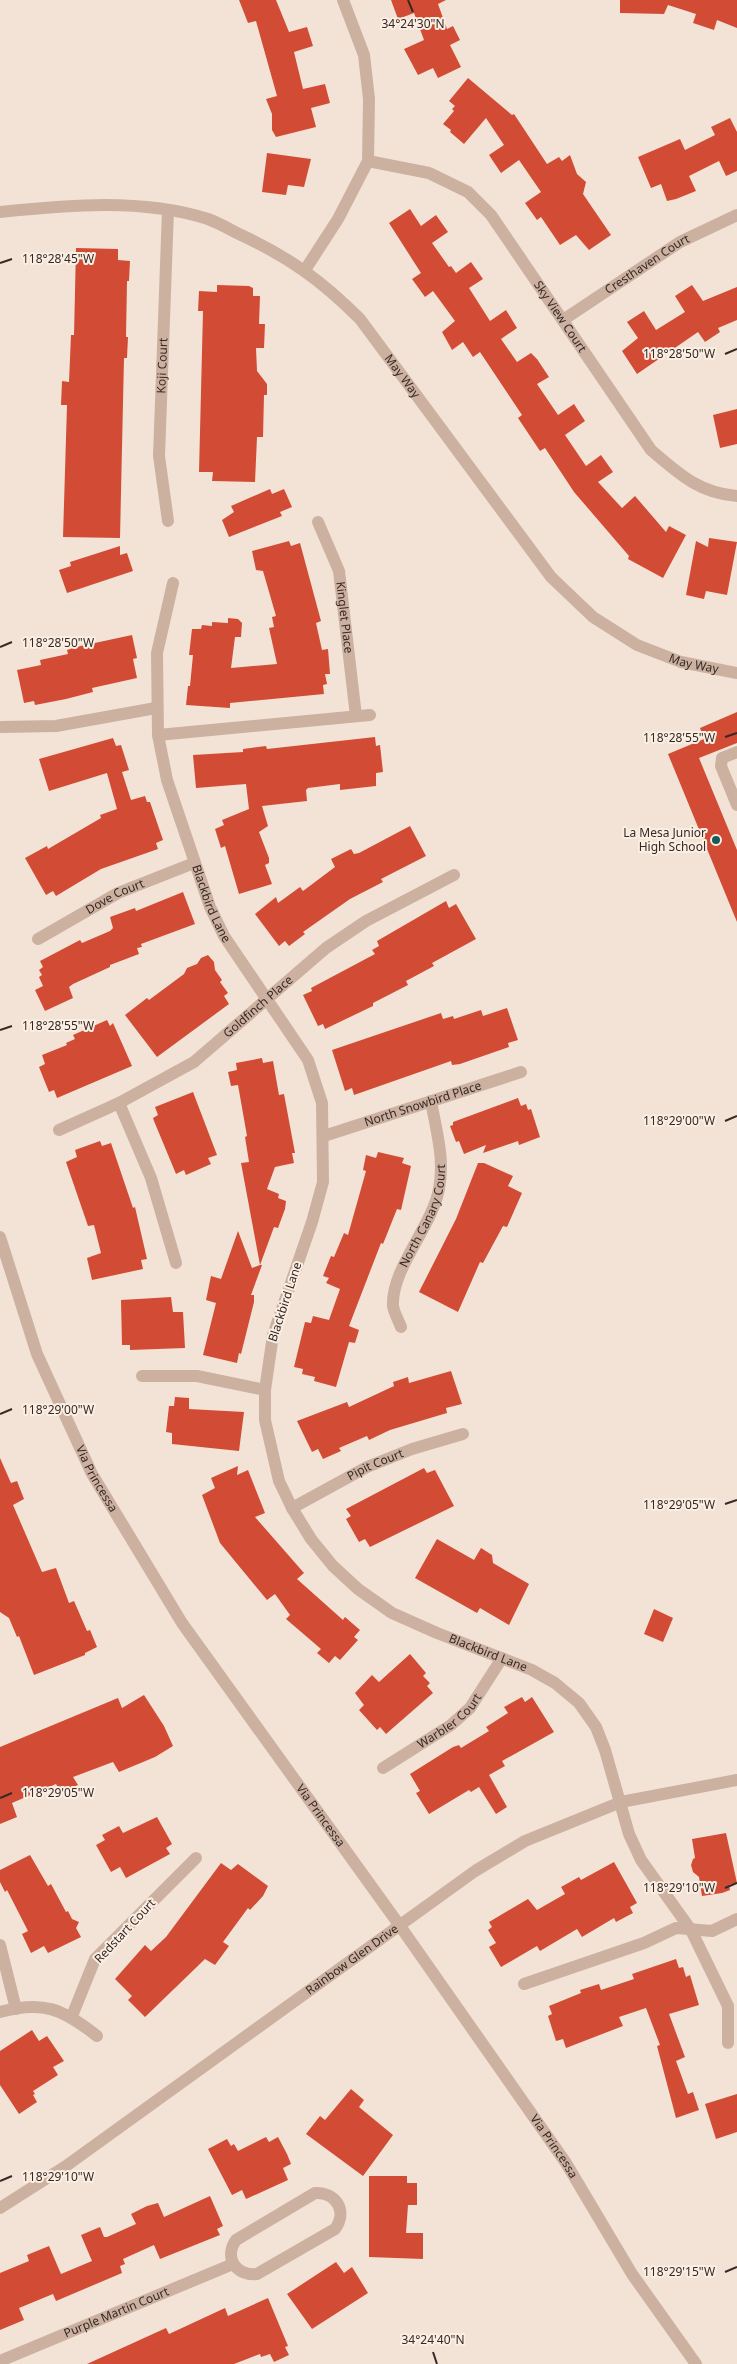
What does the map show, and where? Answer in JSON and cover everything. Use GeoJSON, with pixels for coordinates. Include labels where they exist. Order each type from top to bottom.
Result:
{"type":"FeatureCollection","features":[{"type":"Feature","properties":{"kind":"street"},"geometry":{"type":"LineString","coordinates":[[306,270],[338,220],[368,161],[370,99],[364,54],[343,0]]}},
{"type":"Feature","properties":{"kind":"street","name":"Sky View Court"},"geometry":{"type":"LineString","coordinates":[[368,161],[429,173],[468,192],[491,215],[651,450],[682,477],[717,494],[737,496]]}},
{"type":"Feature","properties":{"kind":"street","name":"May Way"},"geometry":{"type":"LineString","coordinates":[[0,212],[86,205],[168,210],[210,220],[260,244],[306,270],[360,319],[551,577],[593,617],[637,645],[681,662],[737,673]]}},
{"type":"Feature","properties":{"kind":"street","name":"Koji Court"},"geometry":{"type":"LineString","coordinates":[[168,210],[159,456],[168,522]]}},
{"type":"Feature","properties":{"kind":"street","name":"Cresthaven Court"},"geometry":{"type":"LineString","coordinates":[[562,320],[680,242],[737,215]]}},
{"type":"Feature","properties":{"kind":"street","name":"Kinglet Place"},"geometry":{"type":"LineString","coordinates":[[318,522],[339,571],[356,716]]}},
{"type":"Feature","properties":{"kind":"street","name":"Blackbird Lane"},"geometry":{"type":"LineString","coordinates":[[173,583],[157,653],[156,708],[158,735],[167,780],[210,907],[224,936],[308,1060],[322,1103],[324,1136],[323,1182],[312,1222],[273,1335],[265,1390],[265,1420],[270,1452],[279,1481],[292,1508],[311,1539],[333,1566],[358,1589],[392,1613],[532,1670],[555,1682],[579,1703],[596,1727],[605,1750],[629,1834],[641,1860],[691,1930],[728,2006],[728,2043]]}},
{"type":"Feature","properties":{"kind":"street"},"geometry":{"type":"LineString","coordinates":[[0,727],[56,726],[156,708]]}},
{"type":"Feature","properties":{"kind":"street"},"geometry":{"type":"LineString","coordinates":[[158,735],[370,715]]}},
{"type":"Feature","properties":{"kind":"street"},"geometry":{"type":"LineString","coordinates":[[737,752],[722,758],[721,766],[737,804]]}},
{"type":"Feature","properties":{"kind":"street","name":"Dove Court"},"geometry":{"type":"LineString","coordinates":[[38,939],[118,893],[194,863]]}},
{"type":"Feature","properties":{"kind":"street","name":"Goldfinch Place"},"geometry":{"type":"LineString","coordinates":[[59,1130],[119,1103],[194,1062],[326,948],[366,921],[454,875]]}},
{"type":"Feature","properties":{"kind":"street","name":"North Snowbird Place"},"geometry":{"type":"LineString","coordinates":[[324,1136],[521,1072]]}},
{"type":"Feature","properties":{"kind":"street","name":"North Canary Court"},"geometry":{"type":"LineString","coordinates":[[401,1327],[393,1307],[395,1285],[433,1212],[439,1188],[441,1154],[431,1101]]}},
{"type":"Feature","properties":{"kind":"street"},"geometry":{"type":"LineString","coordinates":[[119,1103],[151,1178],[176,1263]]}},
{"type":"Feature","properties":{"kind":"street","name":"Via Princessa"},"geometry":{"type":"LineString","coordinates":[[0,1237],[37,1354],[92,1474],[182,1623],[400,1926],[566,2163],[632,2274],[696,2364]]}},
{"type":"Feature","properties":{"kind":"street"},"geometry":{"type":"LineString","coordinates":[[142,1376],[197,1376],[265,1390]]}},
{"type":"Feature","properties":{"kind":"street","name":"Pipit Court"},"geometry":{"type":"LineString","coordinates":[[292,1508],[367,1468],[412,1449],[463,1434]]}},
{"type":"Feature","properties":{"kind":"street","name":"Warbler Court"},"geometry":{"type":"LineString","coordinates":[[383,1768],[450,1725],[470,1708],[502,1658]]}},
{"type":"Feature","properties":{"kind":"street","name":"Rainbow Glen Drive"},"geometry":{"type":"LineString","coordinates":[[0,2208],[66,2166],[476,1871],[525,1841],[621,1802],[737,1780]]}},
{"type":"Feature","properties":{"kind":"street","name":"Redstart Court"},"geometry":{"type":"LineString","coordinates":[[72,2016],[95,1959],[196,1858]]}},
{"type":"Feature","properties":{"kind":"street"},"geometry":{"type":"LineString","coordinates":[[524,1984],[644,1944],[676,1928],[712,1931],[737,1919]]}},
{"type":"Feature","properties":{"kind":"street"},"geometry":{"type":"LineString","coordinates":[[0,1945],[16,2009]]}},
{"type":"Feature","properties":{"kind":"street"},"geometry":{"type":"LineString","coordinates":[[0,2012],[45,2007],[72,2016],[97,2036]]}},
{"type":"Feature","properties":{"kind":"street"},"geometry":{"type":"LineString","coordinates":[[315,2193],[329,2195],[338,2204],[341,2210],[339,2224],[330,2233],[256,2274],[243,2273],[233,2264],[230,2252],[236,2240],[309,2196],[315,2193]]}},
{"type":"Feature","properties":{"kind":"street","name":"Purple Martin Court"},"geometry":{"type":"LineString","coordinates":[[0,2361],[233,2264]]}},
{"type":"Feature","properties":{"kind":"building"},"geometry":{"type":"Polygon","coordinates":[[[239,0],[276,0],[289,32],[307,27],[313,46],[294,52],[303,89],[325,84],[330,103],[311,108],[316,127],[276,137],[272,130],[272,114],[266,99],[277,96],[256,21],[248,23],[239,0]]]}},
{"type":"Feature","properties":{"kind":"building"},"geometry":{"type":"Polygon","coordinates":[[[391,0],[446,0],[438,4],[447,29],[453,26],[460,40],[450,45],[461,67],[438,78],[433,68],[418,75],[404,49],[424,40],[414,13],[398,19],[391,0]]]}},
{"type":"Feature","properties":{"kind":"building"},"geometry":{"type":"Polygon","coordinates":[[[620,0],[737,0],[737,28],[717,20],[714,30],[693,23],[696,14],[668,5],[664,14],[620,13],[620,0]]]}},
{"type":"Feature","properties":{"kind":"building"},"geometry":{"type":"Polygon","coordinates":[[[468,78],[512,115],[514,114],[547,164],[559,157],[562,161],[570,155],[577,174],[586,182],[583,194],[611,235],[589,250],[576,235],[560,245],[541,217],[537,220],[525,203],[541,192],[519,160],[501,173],[489,155],[504,145],[486,118],[464,144],[450,132],[451,130],[443,124],[454,111],[452,109],[455,106],[449,101],[468,78]]]}},
{"type":"Feature","properties":{"kind":"building"},"geometry":{"type":"Polygon","coordinates":[[[730,118],[737,132],[737,171],[726,176],[719,161],[689,176],[696,191],[667,201],[661,184],[651,188],[638,157],[680,139],[685,150],[715,135],[711,127],[730,118]]]}},
{"type":"Feature","properties":{"kind":"building"},"geometry":{"type":"Polygon","coordinates":[[[267,153],[311,159],[304,187],[288,185],[286,195],[262,192],[267,153]]]}},
{"type":"Feature","properties":{"kind":"building"},"geometry":{"type":"Polygon","coordinates":[[[410,209],[421,226],[436,215],[448,232],[432,243],[449,267],[451,266],[456,273],[471,262],[483,279],[469,288],[490,321],[506,310],[517,328],[501,339],[517,362],[531,353],[537,359],[549,377],[537,384],[558,415],[574,404],[585,421],[565,435],[586,466],[601,455],[613,472],[598,482],[622,508],[635,496],[666,532],[669,526],[686,535],[663,578],[628,559],[629,556],[574,492],[545,448],[540,451],[518,418],[522,415],[480,352],[473,357],[463,342],[452,350],[442,332],[455,321],[433,291],[425,297],[412,279],[421,273],[389,223],[410,209]]]}},
{"type":"Feature","properties":{"kind":"building"},"geometry":{"type":"Polygon","coordinates":[[[76,248],[118,249],[118,260],[130,261],[129,281],[127,281],[127,358],[124,358],[120,538],[63,537],[67,405],[61,405],[62,381],[69,382],[71,335],[74,335],[76,248]]]}},
{"type":"Feature","properties":{"kind":"building"},"geometry":{"type":"Polygon","coordinates":[[[217,285],[249,286],[253,288],[253,296],[260,296],[259,324],[265,324],[264,348],[256,348],[257,371],[267,384],[267,395],[264,395],[263,437],[257,437],[255,482],[212,481],[213,472],[199,472],[203,311],[198,311],[199,291],[217,292],[217,285]]]}},
{"type":"Feature","properties":{"kind":"building"},"geometry":{"type":"Polygon","coordinates":[[[692,285],[703,301],[737,287],[737,320],[718,328],[720,332],[705,342],[698,332],[637,374],[622,351],[638,338],[627,322],[644,311],[656,330],[685,312],[675,296],[692,285]]]}},
{"type":"Feature","properties":{"kind":"building"},"geometry":{"type":"Polygon","coordinates":[[[737,409],[737,444],[720,448],[713,415],[737,409]]]}},
{"type":"Feature","properties":{"kind":"building"},"geometry":{"type":"Polygon","coordinates":[[[270,489],[272,494],[284,489],[292,507],[280,512],[282,516],[229,537],[222,520],[234,512],[231,506],[270,489]]]}},
{"type":"Feature","properties":{"kind":"building"},"geometry":{"type":"Polygon","coordinates":[[[709,538],[737,542],[727,595],[706,591],[704,599],[686,595],[696,541],[708,547],[709,538]]]}},
{"type":"Feature","properties":{"kind":"building"},"geometry":{"type":"Polygon","coordinates":[[[289,541],[291,546],[300,543],[321,621],[316,623],[322,650],[328,649],[330,674],[325,674],[327,684],[323,685],[324,694],[230,703],[230,708],[186,705],[193,655],[189,655],[192,629],[201,629],[202,625],[212,626],[212,622],[228,623],[228,618],[238,619],[242,623],[241,637],[235,637],[231,668],[277,664],[269,628],[274,627],[272,617],[276,616],[263,571],[256,570],[252,551],[289,541]]]}},
{"type":"Feature","properties":{"kind":"building"},"geometry":{"type":"Polygon","coordinates":[[[120,546],[120,555],[127,553],[133,571],[67,593],[59,570],[71,566],[70,562],[120,546]]]}},
{"type":"Feature","properties":{"kind":"building"},"geometry":{"type":"Polygon","coordinates":[[[132,635],[137,658],[133,659],[137,678],[92,688],[93,692],[66,699],[35,705],[34,701],[24,703],[17,670],[41,665],[40,660],[68,654],[67,650],[76,647],[132,635]]]}},
{"type":"Feature","properties":{"kind":"building"},"geometry":{"type":"Polygon","coordinates":[[[737,712],[737,743],[699,758],[737,850],[737,922],[668,754],[704,739],[700,728],[737,712]]]}},
{"type":"Feature","properties":{"kind":"building"},"geometry":{"type":"Polygon","coordinates":[[[375,737],[376,746],[380,745],[383,772],[376,773],[376,786],[340,790],[340,784],[308,788],[306,790],[307,801],[262,806],[268,826],[259,832],[269,858],[269,863],[265,865],[272,884],[239,894],[225,846],[221,848],[215,829],[224,825],[222,820],[249,809],[246,784],[196,788],[193,755],[243,752],[243,749],[266,746],[267,749],[375,737]]]}},
{"type":"Feature","properties":{"kind":"building"},"geometry":{"type":"Polygon","coordinates":[[[113,738],[116,746],[121,745],[129,770],[122,772],[131,800],[145,796],[147,802],[150,802],[163,840],[156,843],[158,849],[101,869],[56,896],[53,891],[46,895],[25,858],[47,846],[48,849],[101,818],[100,815],[117,809],[107,773],[49,791],[39,759],[113,738]]]}},
{"type":"Feature","properties":{"kind":"building"},"geometry":{"type":"Polygon","coordinates":[[[410,826],[426,856],[381,879],[383,882],[350,899],[303,932],[305,934],[289,946],[285,941],[279,946],[255,914],[276,897],[278,903],[300,887],[303,891],[335,867],[331,859],[351,849],[354,854],[359,853],[410,826]]]}},
{"type":"Feature","properties":{"kind":"building"},"geometry":{"type":"Polygon","coordinates":[[[183,892],[195,924],[141,944],[142,947],[137,948],[139,954],[110,965],[110,967],[73,984],[69,987],[73,998],[45,1011],[35,990],[43,986],[39,977],[42,975],[39,970],[43,967],[40,961],[80,940],[82,943],[110,931],[113,928],[110,917],[135,908],[136,911],[183,892]]]}},
{"type":"Feature","properties":{"kind":"building"},"geometry":{"type":"Polygon","coordinates":[[[446,901],[449,908],[456,904],[476,939],[432,963],[434,966],[406,981],[408,985],[373,1003],[373,1006],[325,1029],[323,1024],[318,1026],[303,995],[312,991],[311,988],[375,954],[372,950],[379,946],[377,941],[446,901]]]}},
{"type":"Feature","properties":{"kind":"building"},"geometry":{"type":"Polygon","coordinates":[[[208,955],[214,962],[215,970],[222,980],[220,982],[228,993],[224,996],[229,1004],[157,1057],[125,1015],[147,998],[149,1000],[184,974],[187,968],[197,964],[201,958],[208,955]]]}},
{"type":"Feature","properties":{"kind":"building"},"geometry":{"type":"Polygon","coordinates":[[[507,1008],[518,1040],[508,1043],[509,1047],[460,1064],[452,1065],[451,1061],[354,1095],[352,1088],[345,1091],[332,1050],[441,1013],[443,1019],[453,1016],[454,1019],[481,1010],[483,1016],[507,1008]]]}},
{"type":"Feature","properties":{"kind":"building"},"geometry":{"type":"Polygon","coordinates":[[[107,1020],[110,1026],[113,1023],[132,1066],[57,1098],[54,1090],[49,1092],[39,1067],[45,1064],[42,1055],[67,1045],[66,1043],[75,1039],[73,1035],[107,1020]]]}},
{"type":"Feature","properties":{"kind":"building"},"geometry":{"type":"Polygon","coordinates":[[[262,1058],[263,1063],[273,1061],[279,1095],[284,1094],[295,1153],[292,1153],[294,1163],[275,1167],[267,1189],[279,1194],[278,1198],[286,1201],[278,1228],[274,1227],[260,1265],[241,1163],[249,1162],[245,1137],[247,1136],[238,1085],[231,1086],[228,1072],[237,1070],[236,1063],[262,1058]]]}},
{"type":"Feature","properties":{"kind":"building"},"geometry":{"type":"Polygon","coordinates":[[[193,1092],[217,1155],[208,1158],[211,1164],[186,1175],[184,1170],[176,1174],[153,1118],[158,1115],[155,1107],[193,1092]]]}},
{"type":"Feature","properties":{"kind":"building"},"geometry":{"type":"Polygon","coordinates":[[[518,1098],[521,1106],[526,1104],[528,1110],[531,1109],[540,1137],[519,1145],[518,1141],[483,1153],[486,1145],[464,1154],[459,1141],[456,1142],[450,1126],[453,1125],[453,1122],[518,1098]]]}},
{"type":"Feature","properties":{"kind":"building"},"geometry":{"type":"Polygon","coordinates":[[[100,1141],[102,1146],[111,1143],[133,1208],[135,1207],[147,1259],[141,1260],[143,1269],[92,1280],[87,1258],[101,1253],[94,1225],[88,1226],[66,1162],[77,1157],[75,1150],[100,1141]]]}},
{"type":"Feature","properties":{"kind":"building"},"geometry":{"type":"Polygon","coordinates":[[[378,1152],[404,1158],[402,1163],[411,1166],[401,1210],[397,1209],[383,1244],[381,1243],[349,1326],[359,1330],[355,1343],[349,1342],[336,1387],[314,1381],[315,1377],[302,1374],[303,1369],[294,1367],[305,1322],[311,1323],[313,1316],[329,1320],[340,1289],[326,1283],[329,1278],[323,1276],[331,1256],[334,1257],[344,1233],[348,1235],[366,1171],[363,1170],[366,1155],[376,1158],[378,1152]]]}},
{"type":"Feature","properties":{"kind":"building"},"geometry":{"type":"Polygon","coordinates":[[[478,1163],[484,1163],[513,1176],[508,1186],[522,1193],[507,1227],[503,1226],[483,1263],[480,1262],[458,1312],[419,1292],[456,1219],[478,1163]]]}},
{"type":"Feature","properties":{"kind":"building"},"geometry":{"type":"Polygon","coordinates":[[[238,1231],[252,1268],[262,1265],[251,1295],[254,1295],[254,1302],[237,1363],[203,1355],[216,1303],[206,1300],[211,1276],[221,1279],[238,1231]]]}},
{"type":"Feature","properties":{"kind":"building"},"geometry":{"type":"Polygon","coordinates":[[[171,1297],[173,1312],[183,1312],[185,1348],[130,1350],[130,1345],[122,1345],[121,1300],[171,1297]]]}},
{"type":"Feature","properties":{"kind":"building"},"geometry":{"type":"Polygon","coordinates":[[[451,1371],[462,1404],[446,1408],[447,1413],[390,1430],[369,1440],[367,1436],[339,1448],[341,1451],[323,1459],[318,1449],[312,1452],[297,1421],[347,1402],[349,1407],[394,1386],[393,1382],[408,1377],[409,1383],[451,1371]]]}},
{"type":"Feature","properties":{"kind":"building"},"geometry":{"type":"Polygon","coordinates":[[[175,1397],[189,1398],[189,1409],[244,1412],[239,1451],[172,1444],[172,1433],[166,1432],[169,1406],[174,1406],[175,1397]]]}},
{"type":"Feature","properties":{"kind":"building"},"geometry":{"type":"Polygon","coordinates":[[[0,1458],[11,1483],[17,1481],[24,1499],[13,1505],[42,1572],[56,1568],[69,1603],[74,1601],[87,1631],[90,1630],[97,1647],[85,1653],[85,1655],[34,1675],[19,1636],[17,1637],[9,1618],[0,1612],[0,1458]]]}},
{"type":"Feature","properties":{"kind":"building"},"geometry":{"type":"Polygon","coordinates":[[[238,1466],[237,1475],[248,1470],[265,1513],[255,1517],[304,1573],[297,1579],[343,1620],[345,1617],[360,1630],[354,1637],[358,1640],[340,1660],[335,1656],[329,1663],[317,1653],[321,1649],[286,1619],[290,1615],[275,1594],[267,1600],[220,1543],[202,1495],[215,1488],[211,1478],[238,1466]]]}},
{"type":"Feature","properties":{"kind":"building"},"geometry":{"type":"Polygon","coordinates":[[[424,1468],[427,1473],[435,1470],[454,1506],[370,1547],[365,1539],[359,1542],[346,1519],[351,1516],[346,1509],[424,1468]]]}},
{"type":"Feature","properties":{"kind":"building"},"geometry":{"type":"Polygon","coordinates":[[[437,1539],[474,1560],[481,1548],[492,1555],[493,1563],[529,1584],[509,1625],[480,1608],[477,1613],[415,1578],[437,1539]]]}},
{"type":"Feature","properties":{"kind":"building"},"geometry":{"type":"Polygon","coordinates":[[[654,1609],[673,1618],[663,1642],[644,1634],[654,1609]]]}},
{"type":"Feature","properties":{"kind":"building"},"geometry":{"type":"Polygon","coordinates":[[[410,1654],[426,1673],[423,1676],[430,1683],[427,1686],[433,1693],[386,1734],[380,1727],[377,1730],[359,1710],[364,1705],[355,1693],[372,1675],[379,1682],[410,1654]]]}},
{"type":"Feature","properties":{"kind":"building"},"geometry":{"type":"Polygon","coordinates":[[[144,1695],[164,1726],[173,1746],[155,1757],[119,1772],[113,1762],[73,1777],[78,1785],[61,1793],[56,1784],[12,1803],[17,1817],[0,1824],[0,1747],[118,1698],[122,1708],[144,1695]]]}},
{"type":"Feature","properties":{"kind":"building"},"geometry":{"type":"Polygon","coordinates":[[[522,1697],[525,1702],[532,1697],[554,1732],[502,1761],[505,1766],[489,1775],[507,1807],[496,1814],[479,1787],[471,1792],[469,1790],[429,1814],[416,1793],[420,1791],[410,1774],[453,1747],[459,1745],[461,1748],[489,1731],[486,1727],[508,1713],[504,1707],[522,1697]]]}},
{"type":"Feature","properties":{"kind":"building"},"geometry":{"type":"Polygon","coordinates":[[[157,1817],[172,1844],[166,1848],[170,1854],[126,1878],[120,1867],[111,1872],[96,1845],[105,1840],[102,1835],[119,1826],[123,1833],[157,1817]]]}},
{"type":"Feature","properties":{"kind":"building"},"geometry":{"type":"Polygon","coordinates":[[[726,1833],[737,1883],[729,1885],[730,1890],[722,1893],[702,1896],[699,1877],[693,1872],[691,1865],[695,1858],[692,1839],[726,1833]]]}},
{"type":"Feature","properties":{"kind":"building"},"geometry":{"type":"Polygon","coordinates":[[[30,1855],[48,1886],[51,1884],[66,1912],[68,1911],[72,1919],[79,1922],[76,1928],[81,1937],[48,1953],[44,1946],[31,1953],[22,1934],[28,1931],[7,1890],[5,1892],[0,1882],[0,1870],[30,1855]]]}},
{"type":"Feature","properties":{"kind":"building"},"geometry":{"type":"Polygon","coordinates":[[[614,1862],[637,1903],[630,1907],[633,1913],[616,1922],[614,1918],[582,1937],[577,1929],[540,1951],[537,1946],[501,1967],[489,1947],[496,1943],[488,1930],[492,1927],[489,1922],[528,1899],[537,1910],[565,1894],[561,1887],[579,1877],[581,1880],[614,1862]]]}},
{"type":"Feature","properties":{"kind":"building"},"geometry":{"type":"Polygon","coordinates":[[[221,1863],[231,1870],[238,1864],[268,1886],[263,1896],[250,1910],[248,1908],[223,1942],[229,1946],[215,1965],[205,1959],[145,2017],[128,2000],[132,1996],[115,1979],[145,1945],[151,1951],[166,1937],[221,1863]]]}},
{"type":"Feature","properties":{"kind":"building"},"geometry":{"type":"Polygon","coordinates":[[[676,1959],[679,1968],[683,1967],[686,1977],[690,1975],[699,2005],[669,2014],[685,2057],[676,2061],[688,2094],[693,2092],[699,2110],[676,2118],[657,2046],[660,2045],[646,2008],[619,2017],[623,2026],[566,2048],[563,2039],[556,2041],[548,2016],[552,2014],[549,2006],[581,1993],[580,1990],[599,1984],[601,1990],[634,1979],[632,1974],[676,1959]]]}},
{"type":"Feature","properties":{"kind":"building"},"geometry":{"type":"Polygon","coordinates":[[[32,2030],[39,2041],[47,2036],[64,2061],[53,2067],[58,2075],[33,2091],[37,2102],[19,2114],[0,2085],[0,2051],[32,2030]]]}},
{"type":"Feature","properties":{"kind":"building"},"geometry":{"type":"Polygon","coordinates":[[[351,2089],[364,2100],[359,2107],[393,2135],[363,2176],[306,2134],[320,2116],[325,2120],[351,2089]]]}},
{"type":"Feature","properties":{"kind":"building"},"geometry":{"type":"Polygon","coordinates":[[[737,2094],[737,2132],[716,2139],[705,2104],[737,2094]]]}},
{"type":"Feature","properties":{"kind":"building"},"geometry":{"type":"Polygon","coordinates":[[[266,2137],[269,2142],[278,2137],[287,2154],[291,2164],[283,2168],[288,2180],[246,2199],[242,2190],[232,2195],[208,2149],[227,2139],[231,2146],[234,2144],[238,2151],[266,2137]]]}},
{"type":"Feature","properties":{"kind":"building"},"geometry":{"type":"Polygon","coordinates":[[[369,2176],[407,2176],[407,2183],[417,2183],[417,2205],[408,2205],[406,2233],[423,2233],[423,2259],[369,2257],[369,2176]]]}},
{"type":"Feature","properties":{"kind":"building"},"geometry":{"type":"Polygon","coordinates":[[[210,2196],[223,2226],[217,2229],[220,2235],[160,2259],[154,2245],[123,2259],[125,2264],[120,2266],[122,2273],[56,2301],[53,2294],[19,2308],[24,2320],[0,2330],[0,2273],[29,2261],[27,2255],[49,2246],[61,2274],[92,2261],[81,2235],[100,2227],[104,2237],[107,2237],[136,2224],[131,2214],[147,2206],[158,2203],[164,2217],[210,2196]]]}},
{"type":"Feature","properties":{"kind":"building"},"geometry":{"type":"Polygon","coordinates":[[[336,2262],[344,2273],[352,2267],[368,2293],[312,2329],[287,2294],[336,2262]]]}},
{"type":"Feature","properties":{"kind":"building"},"geometry":{"type":"Polygon","coordinates":[[[268,2298],[288,2346],[285,2347],[289,2355],[274,2362],[270,2354],[261,2357],[260,2354],[234,2364],[87,2364],[166,2328],[169,2334],[225,2308],[228,2316],[268,2298]]]}},
{"type":"Feature","properties":{"kind":"place","name":"La Mesa Junior High School"},"geometry":{"type":"Point","coordinates":[716,840]}}]}
